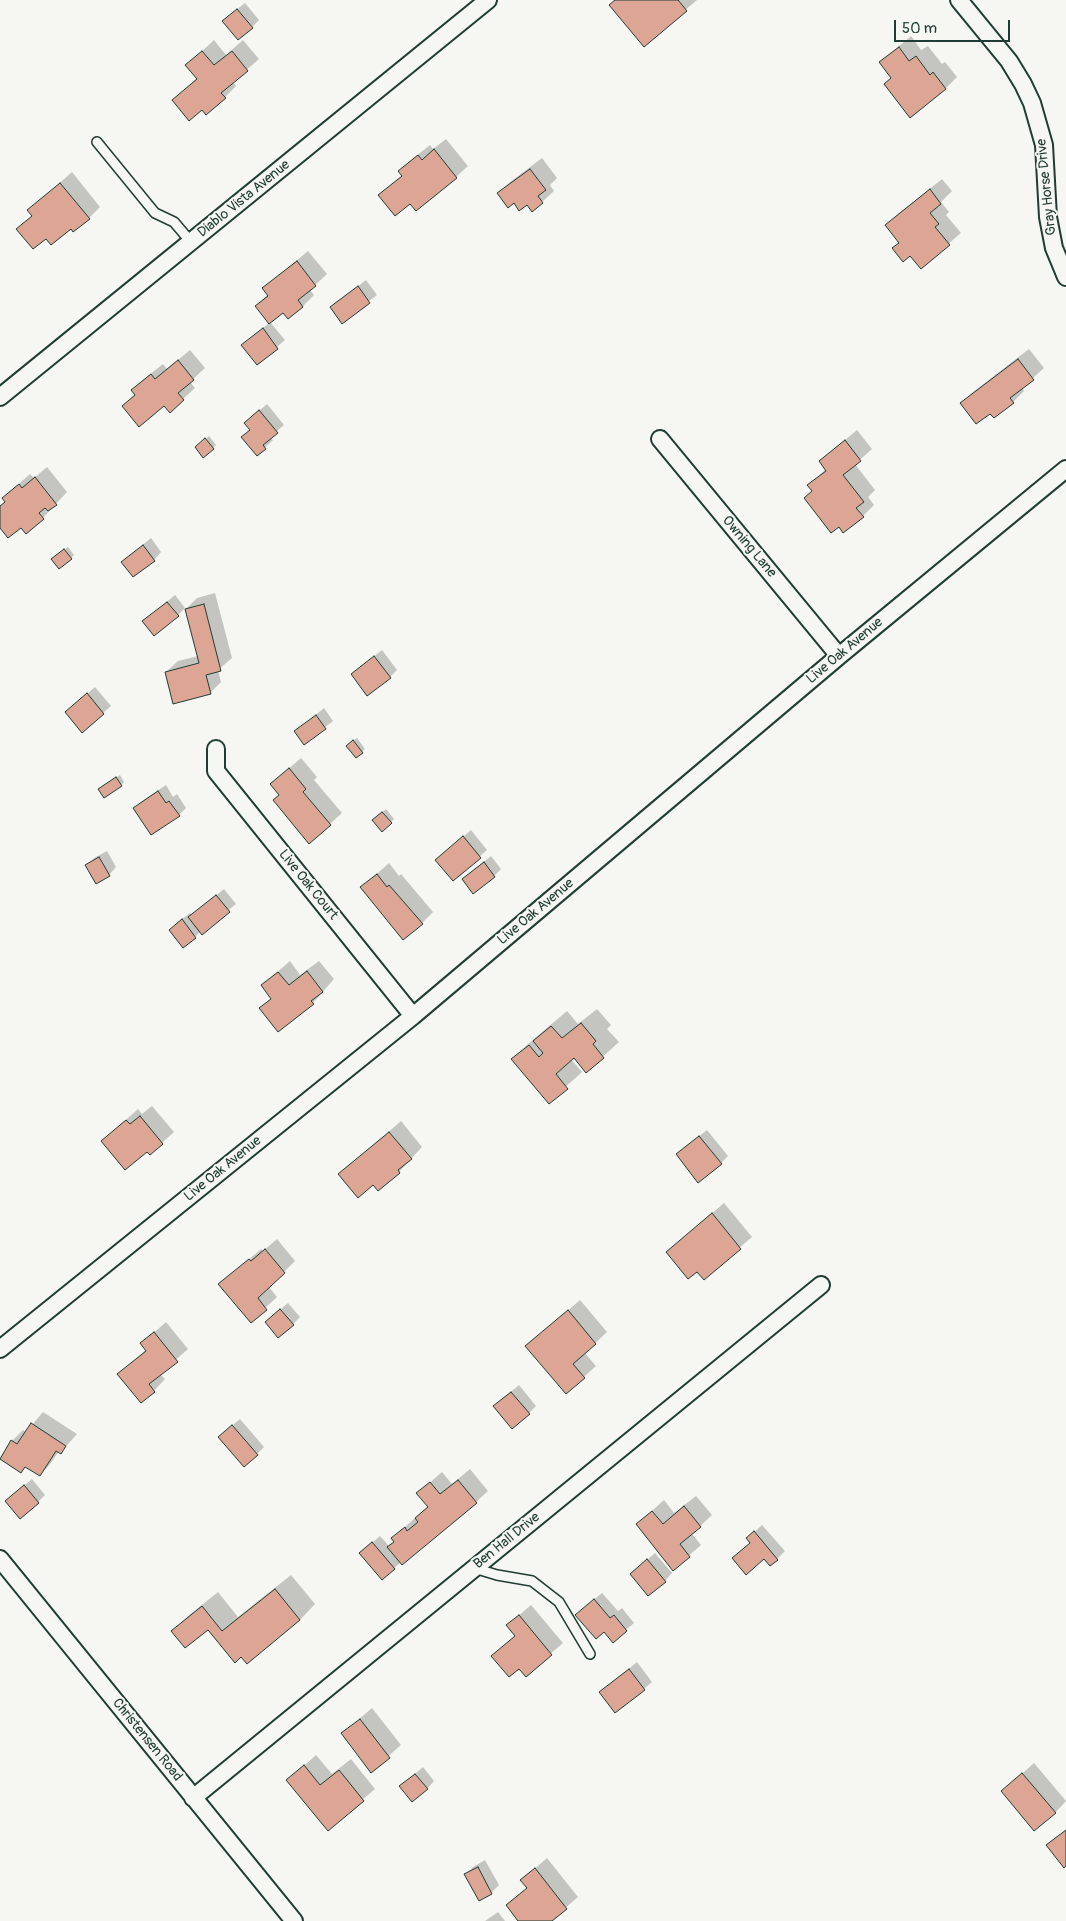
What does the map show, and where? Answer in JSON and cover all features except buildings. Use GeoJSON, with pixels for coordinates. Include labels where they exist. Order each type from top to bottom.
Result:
{"type":"FeatureCollection","features":[{"type":"Feature","properties":{"kind":"street","name":"Diablo Vista Avenue"},"geometry":{"type":"LineString","coordinates":[[0,397],[488,0]]}},
{"type":"Feature","properties":{"kind":"street","name":"Gray Horse Drive"},"geometry":{"type":"LineString","coordinates":[[959,0],[1008,61],[1023,84],[1032,103],[1044,145],[1048,217],[1054,248],[1066,277]]}},
{"type":"Feature","properties":{"kind":"street","name":"Owning Lane"},"geometry":{"type":"LineString","coordinates":[[660,439],[839,656]]}},
{"type":"Feature","properties":{"kind":"street","name":"Live Oak Avenue"},"geometry":{"type":"LineString","coordinates":[[0,1349],[413,1016],[839,656],[1066,469]]}},
{"type":"Feature","properties":{"kind":"street","name":"Live Oak Court"},"geometry":{"type":"LineString","coordinates":[[216,749],[216,771],[413,1016]]}},
{"type":"Feature","properties":{"kind":"street","name":"Ben Hall Drive"},"geometry":{"type":"LineString","coordinates":[[193,1798],[821,1284]]}},
{"type":"Feature","properties":{"kind":"street","name":"Christensen Road"},"geometry":{"type":"LineString","coordinates":[[0,1559],[294,1921]]}},
{"type":"Feature","properties":{"kind":"lane"},"geometry":{"type":"LineString","coordinates":[[97,142],[155,214],[174,222],[191,242]]}},
{"type":"Feature","properties":{"kind":"lane"},"geometry":{"type":"LineString","coordinates":[[474,1568],[497,1575],[532,1581],[559,1602],[590,1654]]}}]}
